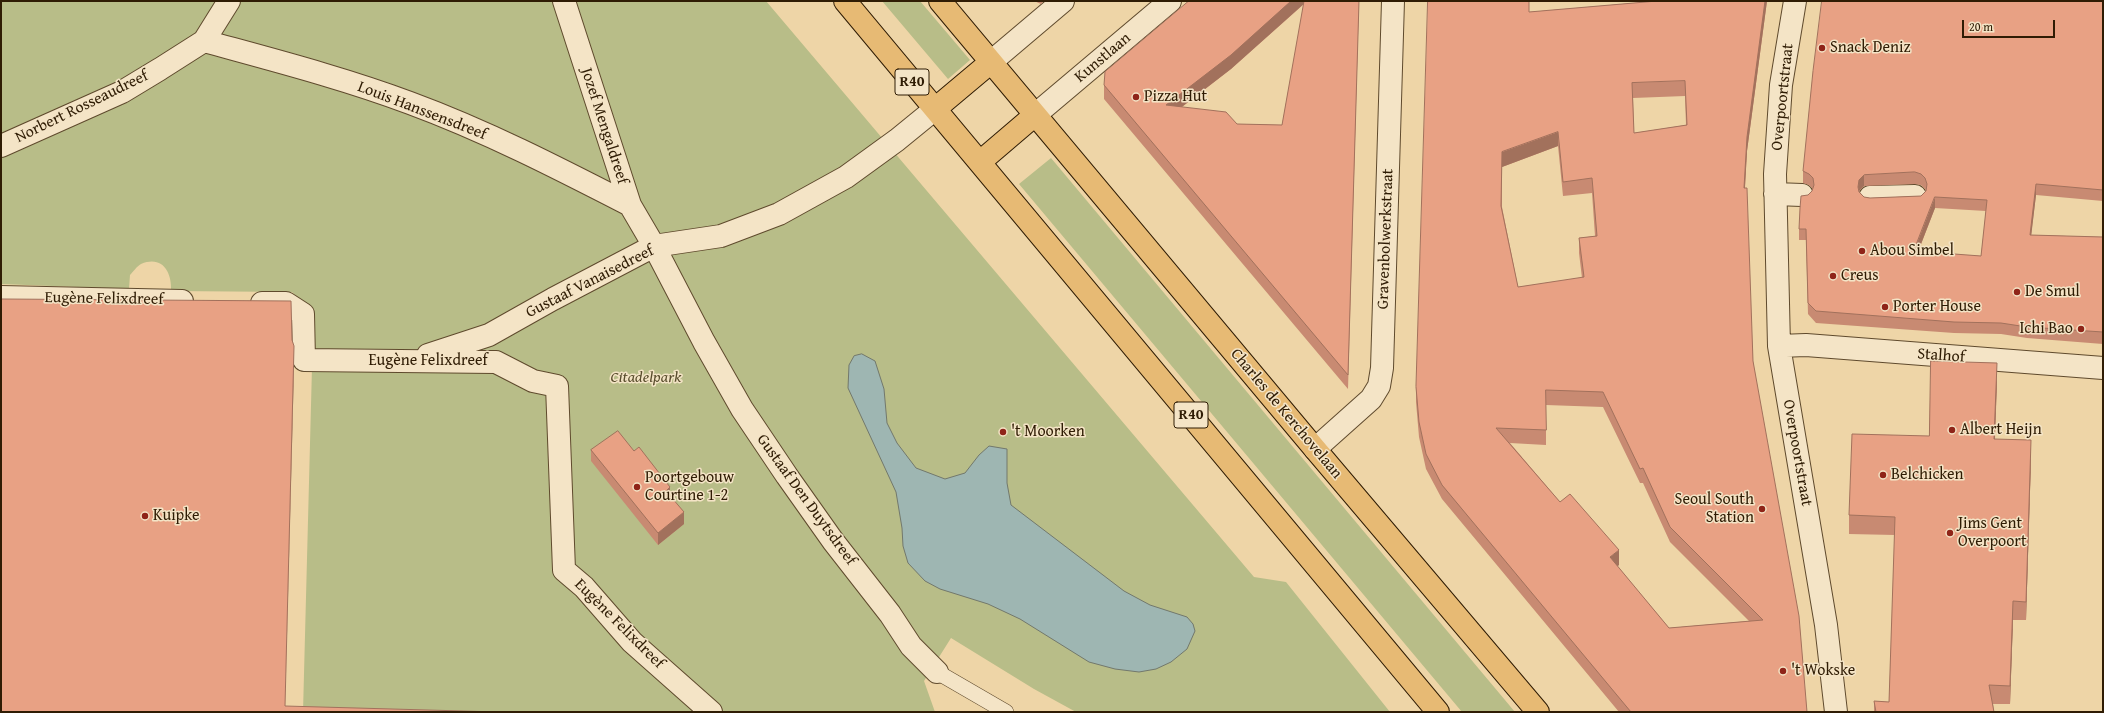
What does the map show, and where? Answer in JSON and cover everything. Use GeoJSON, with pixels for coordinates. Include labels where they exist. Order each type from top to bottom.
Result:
{"type":"FeatureCollection","features":[{"type":"Feature","properties":{"kind":"main road","name":"R40"},"geometry":{"type":"LineString","coordinates":[[845,1],[1438,712]]}},
{"type":"Feature","properties":{"kind":"main road","name":"Charles de Kerchovelaan"},"geometry":{"type":"LineString","coordinates":[[940,1],[1315,449],[1538,712]]}},
{"type":"Feature","properties":{"kind":"main road","name":"R40"},"geometry":{"type":"LineString","coordinates":[[935,109],[990,62]]}},
{"type":"Feature","properties":{"kind":"main road"},"geometry":{"type":"LineString","coordinates":[[980,162],[1035,115]]}},
{"type":"Feature","properties":{"kind":"street","name":"Norbert Rosseaudreef"},"geometry":{"type":"LineString","coordinates":[[1,146],[122,92],[204,41],[228,1]]}},
{"type":"Feature","properties":{"kind":"street","name":"Jozef Mengaldreef"},"geometry":{"type":"LineString","coordinates":[[564,1],[630,206],[654,246]]}},
{"type":"Feature","properties":{"kind":"street"},"geometry":{"type":"LineString","coordinates":[[990,62],[1063,1]]}},
{"type":"Feature","properties":{"kind":"street","name":"Kunstlaan"},"geometry":{"type":"LineString","coordinates":[[1035,115],[1170,1]]}},
{"type":"Feature","properties":{"kind":"street","name":"Gravenbolwerkstraat"},"geometry":{"type":"LineString","coordinates":[[1315,449],[1371,399],[1379,386],[1382,368],[1393,1]]}},
{"type":"Feature","properties":{"kind":"street","name":"Overpoortstraat"},"geometry":{"type":"LineString","coordinates":[[1794,1],[1781,85],[1775,194],[1779,346],[1826,625],[1836,712]]}},
{"type":"Feature","properties":{"kind":"street","name":"Louis Hanssensdreef"},"geometry":{"type":"LineString","coordinates":[[204,41],[288,64],[410,103],[533,155],[630,206]]}},
{"type":"Feature","properties":{"kind":"street","name":"Gustaaf Vanaisedreef"},"geometry":{"type":"LineString","coordinates":[[408,362],[489,335],[553,299],[654,246],[721,236],[779,214],[846,177],[897,140],[935,109]]}},
{"type":"Feature","properties":{"kind":"street"},"geometry":{"type":"LineString","coordinates":[[1775,194],[1802,195]]}},
{"type":"Feature","properties":{"kind":"street"},"geometry":{"type":"LineString","coordinates":[[1870,197],[1915,196]]}},
{"type":"Feature","properties":{"kind":"street","name":"Gustaaf Den Duytsdreef"},"geometry":{"type":"LineString","coordinates":[[654,246],[704,342],[742,409],[833,541],[884,605],[911,646],[937,672]]}},
{"type":"Feature","properties":{"kind":"street","name":"Eugène Felixdreef"},"geometry":{"type":"LineString","coordinates":[[1,296],[202,301]]}},
{"type":"Feature","properties":{"kind":"street","name":"Eugène Felixdreef"},"geometry":{"type":"LineString","coordinates":[[240,302],[286,303],[303,314],[304,360],[496,362],[533,381],[557,386],[564,570],[584,587],[632,642],[711,712]]}},
{"type":"Feature","properties":{"kind":"street","name":"Stalhof"},"geometry":{"type":"LineString","coordinates":[[1779,346],[1806,345],[2096,368]]}},
{"type":"Feature","properties":{"kind":"lane","name":"Gustaaf Den Duytsdreef"},"geometry":{"type":"LineString","coordinates":[[937,672],[1006,712]]}},
{"type":"Feature","properties":{"kind":"green space","name":"Citadelpark"},"geometry":{"type":"Polygon","coordinates":[[[1,1],[766,1],[1254,577],[1286,582],[1390,712],[1076,712],[1034,689],[951,638],[924,681],[935,712],[303,712],[312,367],[312,311],[292,292],[171,291],[168,272],[165,267],[155,262],[141,264],[130,275],[129,289],[1,284],[1,1]]]}},
{"type":"Feature","properties":{"kind":"green space"},"geometry":{"type":"Polygon","coordinates":[[[882,1],[920,1],[970,60],[948,79],[882,1]]]}},
{"type":"Feature","properties":{"kind":"green space"},"geometry":{"type":"Polygon","coordinates":[[[1051,158],[1515,712],[1462,712],[1019,184],[1051,158]]]}},
{"type":"Feature","properties":{"kind":"water"},"geometry":{"type":"Polygon","coordinates":[[[862,354],[875,361],[884,389],[887,423],[897,443],[916,468],[945,479],[965,473],[979,455],[989,446],[1007,449],[1007,483],[1011,505],[1124,591],[1150,605],[1187,617],[1193,624],[1195,631],[1187,649],[1171,662],[1156,669],[1139,672],[1115,669],[1089,662],[1020,619],[988,604],[940,589],[925,581],[908,563],[903,546],[902,528],[896,492],[848,388],[849,365],[854,356],[862,354]]]}},
{"type":"Feature","properties":{"kind":"building"},"geometry":{"type":"Polygon","coordinates":[[[1189,1],[1291,1],[1231,55],[1166,105],[1226,112],[1237,124],[1282,125],[1304,1],[1359,1],[1348,375],[1104,85],[1105,72],[1189,1]]]}},
{"type":"Feature","properties":{"kind":"building"},"geometry":{"type":"Polygon","coordinates":[[[1428,1],[1529,1],[1529,12],[1657,1],[1765,1],[1747,137],[1744,188],[1747,188],[1753,361],[1799,616],[1807,712],[1631,712],[1442,485],[1426,454],[1419,422],[1416,387],[1428,1]],[[1685,81],[1632,83],[1634,133],[1687,125],[1685,81]],[[1558,132],[1502,152],[1501,206],[1518,287],[1584,277],[1579,238],[1597,236],[1592,178],[1563,182],[1558,132]],[[1546,390],[1546,430],[1496,428],[1560,502],[1570,494],[1619,550],[1610,557],[1669,628],[1763,620],[1670,527],[1643,468],[1640,469],[1603,392],[1546,390]]]}},
{"type":"Feature","properties":{"kind":"building"},"geometry":{"type":"Polygon","coordinates":[[[1822,1],[2103,1],[2103,190],[2036,184],[2030,235],[2103,237],[2103,332],[2027,327],[2001,323],[1954,322],[1816,311],[1808,303],[1806,229],[1799,229],[1801,196],[1808,195],[1812,191],[1814,185],[1813,178],[1803,171],[1822,1]],[[1915,172],[1864,175],[1859,180],[1859,192],[1864,197],[1870,198],[1921,196],[1926,191],[1927,184],[1925,178],[1921,174],[1915,172]],[[1935,197],[1914,251],[1981,256],[1987,200],[1935,197]]]}},
{"type":"Feature","properties":{"kind":"building","name":"Kuipke"},"geometry":{"type":"Polygon","coordinates":[[[1,299],[291,301],[292,340],[294,346],[285,706],[499,712],[1,712],[1,299]]]}},
{"type":"Feature","properties":{"kind":"building"},"geometry":{"type":"Polygon","coordinates":[[[1931,361],[1997,363],[1994,439],[2031,440],[2026,602],[2013,601],[2010,686],[1989,685],[1994,712],[1876,712],[1874,701],[1889,702],[1895,517],[1849,515],[1852,434],[1929,436],[1931,361]]]}},
{"type":"Feature","properties":{"kind":"building","name":"Poortgebouw Courtine 1-2"},"geometry":{"type":"Polygon","coordinates":[[[618,431],[634,451],[639,447],[670,487],[666,491],[684,512],[658,533],[591,450],[618,431]]]}},
{"type":"Feature","properties":{"kind":"place","name":"Snack Deniz"},"geometry":{"type":"Point","coordinates":[1822,48]}},
{"type":"Feature","properties":{"kind":"place","name":"Pizza Hut"},"geometry":{"type":"Point","coordinates":[1136,97]}},
{"type":"Feature","properties":{"kind":"place","name":"Abou Simbel"},"geometry":{"type":"Point","coordinates":[1862,251]}},
{"type":"Feature","properties":{"kind":"place","name":"Creus"},"geometry":{"type":"Point","coordinates":[1833,276]}},
{"type":"Feature","properties":{"kind":"place","name":"De Smul"},"geometry":{"type":"Point","coordinates":[2017,292]}},
{"type":"Feature","properties":{"kind":"place","name":"Porter House"},"geometry":{"type":"Point","coordinates":[1885,307]}},
{"type":"Feature","properties":{"kind":"place","name":"Ichi Bao"},"geometry":{"type":"Point","coordinates":[2081,329]}},
{"type":"Feature","properties":{"kind":"place","name":"Albert Heijn"},"geometry":{"type":"Point","coordinates":[1952,430]}},
{"type":"Feature","properties":{"kind":"place","name":"'t Moorken"},"geometry":{"type":"Point","coordinates":[1003,432]}},
{"type":"Feature","properties":{"kind":"place","name":"Belchicken"},"geometry":{"type":"Point","coordinates":[1883,475]}},
{"type":"Feature","properties":{"kind":"place","name":"Poortgebouw Courtine 1-2"},"geometry":{"type":"Point","coordinates":[637,487]}},
{"type":"Feature","properties":{"kind":"place","name":"Seoul South Station"},"geometry":{"type":"Point","coordinates":[1762,509]}},
{"type":"Feature","properties":{"kind":"place","name":"Kuipke"},"geometry":{"type":"Point","coordinates":[145,516]}},
{"type":"Feature","properties":{"kind":"place","name":"Jims Gent Overpoort"},"geometry":{"type":"Point","coordinates":[1950,533]}},
{"type":"Feature","properties":{"kind":"place","name":"'t Wokske"},"geometry":{"type":"Point","coordinates":[1783,671]}}]}
